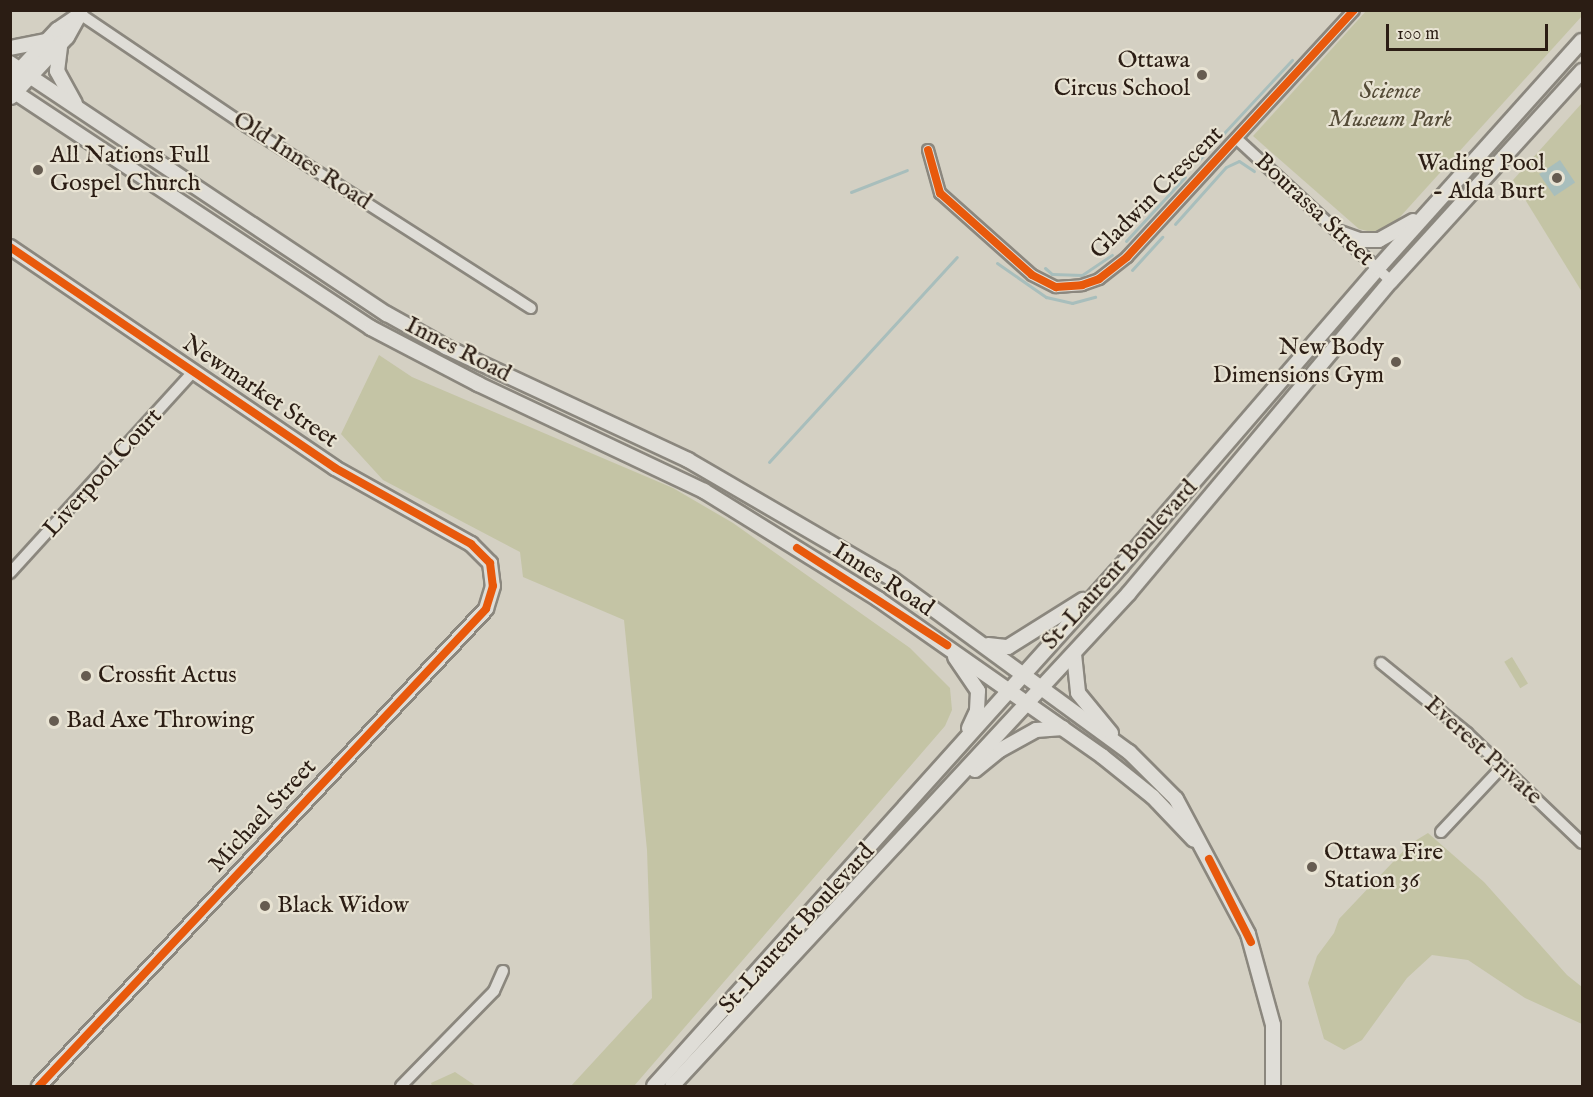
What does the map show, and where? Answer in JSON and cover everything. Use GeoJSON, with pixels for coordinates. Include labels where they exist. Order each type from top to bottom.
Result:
{"type":"FeatureCollection","features":[{"type":"Feature","properties":{"kind":"main road"},"geometry":{"type":"LineString","coordinates":[[12,90],[21,70],[54,42],[79,12]]}},
{"type":"Feature","properties":{"kind":"main road","name":"St-Laurent Boulevard"},"geometry":{"type":"LineString","coordinates":[[669,1080],[736,997],[1102,586],[1378,268],[1582,41]]}},
{"type":"Feature","properties":{"kind":"main road"},"geometry":{"type":"LineString","coordinates":[[10,48],[54,42]]}},
{"type":"Feature","properties":{"kind":"main road"},"geometry":{"type":"LineString","coordinates":[[54,42],[59,77],[82,111]]}},
{"type":"Feature","properties":{"kind":"main road","name":"Innes Road"},"geometry":{"type":"LineString","coordinates":[[21,70],[387,314],[446,346],[710,471],[891,578],[986,645],[1023,675],[1129,752]]}},
{"type":"Feature","properties":{"kind":"main road","name":"St-Laurent Boulevard"},"geometry":{"type":"LineString","coordinates":[[654,1086],[669,1080],[739,1012],[1074,654],[1391,281],[1582,71]]}},
{"type":"Feature","properties":{"kind":"main road","name":"Innes Road"},"geometry":{"type":"LineString","coordinates":[[12,90],[371,328],[478,384],[714,496],[947,645],[1026,704],[1063,728],[1128,776],[1202,848]]}},
{"type":"Feature","properties":{"kind":"main road"},"geometry":{"type":"LineString","coordinates":[[1340,233],[1359,240],[1382,239],[1405,227],[1440,199]]}},
{"type":"Feature","properties":{"kind":"main road","name":"Newmarket Street"},"geometry":{"type":"LineString","coordinates":[[10,247],[335,468],[471,544],[490,563]]}},
{"type":"Feature","properties":{"kind":"main road","name":"Michael Street"},"geometry":{"type":"LineString","coordinates":[[39,1086],[486,609],[493,586],[490,563]]}},
{"type":"Feature","properties":{"kind":"main road"},"geometry":{"type":"LineString","coordinates":[[986,645],[1003,648],[1015,644],[1102,586]]}},
{"type":"Feature","properties":{"kind":"main road"},"geometry":{"type":"LineString","coordinates":[[947,645],[971,677],[978,695],[977,711],[958,748]]}},
{"type":"Feature","properties":{"kind":"main road"},"geometry":{"type":"LineString","coordinates":[[1074,654],[1078,693],[1129,752],[1176,799],[1229,892],[1257,958],[1273,1025],[1273,1086]]}},
{"type":"Feature","properties":{"kind":"main road"},"geometry":{"type":"LineString","coordinates":[[943,794],[1017,740],[1036,730],[1063,728]]}},
{"type":"Feature","properties":{"kind":"street","name":"Gladwin Crescent"},"geometry":{"type":"LineString","coordinates":[[928,150],[940,193],[1032,275],[1056,287],[1082,285],[1117,266],[1354,10]]}},
{"type":"Feature","properties":{"kind":"street","name":"Old Innes Road"},"geometry":{"type":"LineString","coordinates":[[79,12],[246,126],[531,308]]}},
{"type":"Feature","properties":{"kind":"street","name":"Bourassa Street"},"geometry":{"type":"LineString","coordinates":[[1237,139],[1391,281]]}},
{"type":"Feature","properties":{"kind":"street","name":"Liverpool Court"},"geometry":{"type":"LineString","coordinates":[[10,573],[194,371]]}},
{"type":"Feature","properties":{"kind":"street","name":"Everest Private"},"geometry":{"type":"LineString","coordinates":[[1381,663],[1502,767],[1582,843]]}},
{"type":"Feature","properties":{"kind":"street"},"geometry":{"type":"LineString","coordinates":[[1441,832],[1502,767]]}},
{"type":"Feature","properties":{"kind":"street"},"geometry":{"type":"LineString","coordinates":[[401,1086],[494,992],[503,971]]}},
{"type":"Feature","properties":{"kind":"green space","name":"Science Museum Park"},"geometry":{"type":"Polygon","coordinates":[[[1366,11],[1582,11],[1582,16],[1390,228],[1376,233],[1359,229],[1253,136],[1366,11]]]}},
{"type":"Feature","properties":{"kind":"green space"},"geometry":{"type":"Polygon","coordinates":[[[1582,103],[1582,292],[1513,180],[1582,103]]]}},
{"type":"Feature","properties":{"kind":"green space"},"geometry":{"type":"Polygon","coordinates":[[[379,355],[412,377],[673,488],[733,523],[910,648],[950,688],[952,710],[945,726],[634,1086],[571,1086],[652,998],[647,850],[624,620],[523,577],[520,552],[383,480],[341,434],[379,355]]]}},
{"type":"Feature","properties":{"kind":"green space"},"geometry":{"type":"Polygon","coordinates":[[[1512,657],[1528,684],[1520,688],[1504,662],[1512,657]]]}},
{"type":"Feature","properties":{"kind":"green space"},"geometry":{"type":"Polygon","coordinates":[[[1428,833],[1484,882],[1567,975],[1582,987],[1582,1024],[1525,998],[1468,960],[1432,955],[1407,978],[1362,1040],[1344,1050],[1324,1039],[1308,983],[1317,956],[1334,933],[1339,919],[1410,844],[1428,833]]]}},
{"type":"Feature","properties":{"kind":"green space"},"geometry":{"type":"Polygon","coordinates":[[[455,1072],[476,1086],[432,1086],[431,1083],[455,1072]]]}},
{"type":"Feature","properties":{"kind":"water","name":"Wading Pool - Alda Burt"},"geometry":{"type":"Polygon","coordinates":[[[1560,160],[1575,182],[1554,196],[1539,174],[1560,160]]]}},
{"type":"Feature","properties":{"kind":"waterway"},"geometry":{"type":"LineString","coordinates":[[1198,161],[1292,60]]}},
{"type":"Feature","properties":{"kind":"waterway"},"geometry":{"type":"LineString","coordinates":[[1175,224],[1226,167],[1239,161],[1254,171]]}},
{"type":"Feature","properties":{"kind":"waterway"},"geometry":{"type":"LineString","coordinates":[[851,192],[907,170]]}},
{"type":"Feature","properties":{"kind":"waterway"},"geometry":{"type":"LineString","coordinates":[[1126,241],[1185,177]]}},
{"type":"Feature","properties":{"kind":"waterway"},"geometry":{"type":"LineString","coordinates":[[1132,270],[1162,237]]}},
{"type":"Feature","properties":{"kind":"waterway"},"geometry":{"type":"LineString","coordinates":[[1045,268],[1052,274],[1082,275],[1112,255]]}},
{"type":"Feature","properties":{"kind":"waterway"},"geometry":{"type":"LineString","coordinates":[[769,462],[957,257]]}},
{"type":"Feature","properties":{"kind":"waterway"},"geometry":{"type":"LineString","coordinates":[[997,263],[1046,297],[1072,303],[1095,297]]}},
{"type":"Feature","properties":{"kind":"cycle path"},"geometry":{"type":"LineString","coordinates":[[928,150],[940,193],[1032,275],[1056,287],[1082,285],[1099,279],[1127,257],[1354,10]]}},
{"type":"Feature","properties":{"kind":"cycle path"},"geometry":{"type":"LineString","coordinates":[[10,247],[335,468],[471,544],[490,563],[493,586],[486,609],[39,1086]]}},
{"type":"Feature","properties":{"kind":"cycle path"},"geometry":{"type":"LineString","coordinates":[[797,548],[947,645]]}},
{"type":"Feature","properties":{"kind":"cycle path"},"geometry":{"type":"LineString","coordinates":[[1209,859],[1251,942]]}},
{"type":"Feature","properties":{"kind":"place","name":"Ottawa Circus School"},"geometry":{"type":"Point","coordinates":[1202,75]}},
{"type":"Feature","properties":{"kind":"place","name":"All Nations Full Gospel Church"},"geometry":{"type":"Point","coordinates":[38,170]}},
{"type":"Feature","properties":{"kind":"place","name":"Wading Pool - Alda Burt"},"geometry":{"type":"Point","coordinates":[1557,178]}},
{"type":"Feature","properties":{"kind":"place","name":"New Body Dimensions Gym"},"geometry":{"type":"Point","coordinates":[1396,362]}},
{"type":"Feature","properties":{"kind":"place","name":"Crossfit Actus"},"geometry":{"type":"Point","coordinates":[86,676]}},
{"type":"Feature","properties":{"kind":"place","name":"Bad Axe Throwing"},"geometry":{"type":"Point","coordinates":[54,721]}},
{"type":"Feature","properties":{"kind":"place","name":"Ottawa Fire Station 36"},"geometry":{"type":"Point","coordinates":[1312,867]}},
{"type":"Feature","properties":{"kind":"place","name":"Black Widow"},"geometry":{"type":"Point","coordinates":[265,906]}}]}
